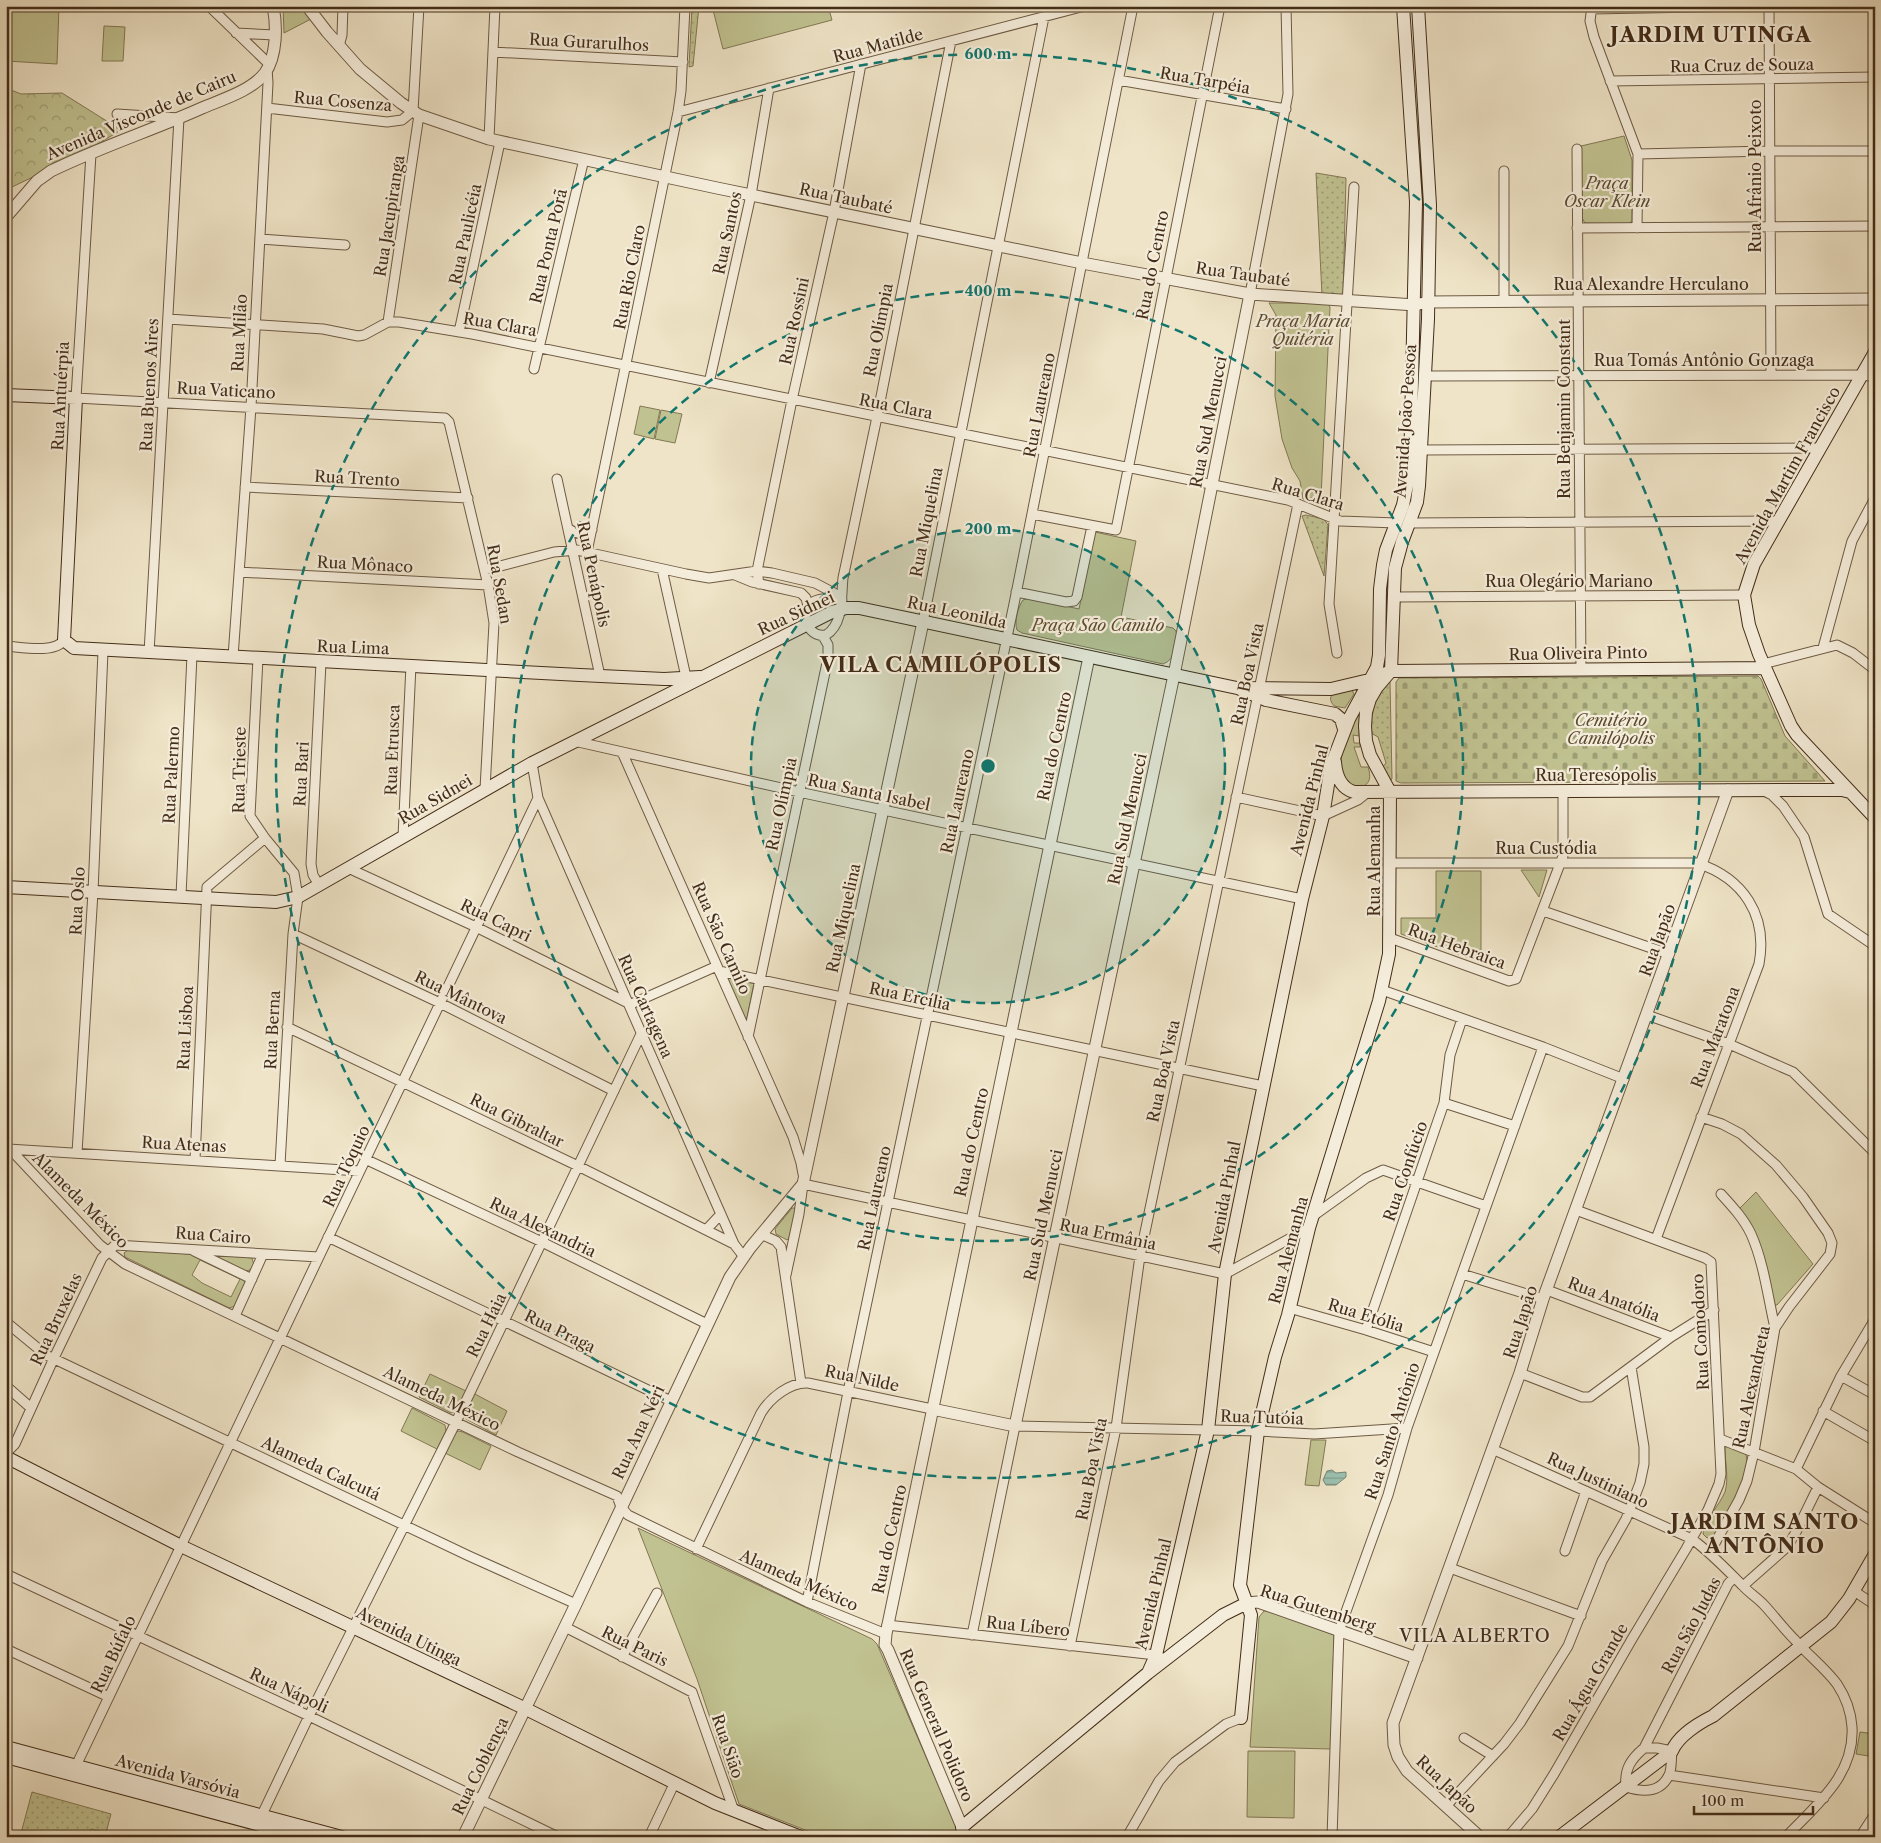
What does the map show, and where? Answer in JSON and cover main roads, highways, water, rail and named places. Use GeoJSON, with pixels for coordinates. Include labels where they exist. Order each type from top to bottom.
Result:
{"type":"FeatureCollection","features":[{"type":"Feature","properties":{"kind":"main road","name":"Avenida João Pessoa"},"geometry":{"type":"LineString","coordinates":[[1370,680],[1378,662],[1380,589],[1383,564],[1386,550],[1403,505],[1410,470],[1416,202],[1403,6]]}},
{"type":"Feature","properties":{"kind":"main road","name":"Avenida João Pessoa"},"geometry":{"type":"LineString","coordinates":[[1391,671],[1395,568],[1402,542],[1417,502],[1422,450],[1430,189],[1418,6]]}},
{"type":"Feature","properties":{"kind":"main road","name":"Avenida Martim Francisco"},"geometry":{"type":"LineString","coordinates":[[1875,352],[1869,376],[1819,448],[1754,564],[1744,595],[1749,625],[1764,666],[1791,726],[1875,818]]}},
{"type":"Feature","properties":{"kind":"main road","name":"Rua Vaticano"},"geometry":{"type":"LineString","coordinates":[[6,395],[76,398]]}},
{"type":"Feature","properties":{"kind":"main road","name":"Rua Antuérpia"},"geometry":{"type":"LineString","coordinates":[[64,640],[76,398]]}},
{"type":"Feature","properties":{"kind":"main road","name":"Rua Sidnei"},"geometry":{"type":"LineString","coordinates":[[6,887],[276,902],[298,897],[485,789],[574,741],[691,684],[807,624],[841,604],[854,607]]}},
{"type":"Feature","properties":{"kind":"main road","name":"Rua Leonilda"},"geometry":{"type":"LineString","coordinates":[[854,607],[1258,692]]}},
{"type":"Feature","properties":{"kind":"main road","name":"Rua Lima"},"geometry":{"type":"LineString","coordinates":[[64,640],[70,646],[78,649],[103,651],[664,679],[684,675],[704,676]]}},
{"type":"Feature","properties":{"kind":"main road","name":"Rua Oliveira Pinto"},"geometry":{"type":"LineString","coordinates":[[1391,671],[1764,666]]}},
{"type":"Feature","properties":{"kind":"main road"},"geometry":{"type":"LineString","coordinates":[[1258,692],[1327,689],[1347,686],[1370,680],[1391,671]]}},
{"type":"Feature","properties":{"kind":"main road"},"geometry":{"type":"LineString","coordinates":[[1390,792],[1373,761],[1365,734],[1366,712],[1374,692],[1391,671]]}},
{"type":"Feature","properties":{"kind":"main road"},"geometry":{"type":"LineString","coordinates":[[668,694],[684,675]]}},
{"type":"Feature","properties":{"kind":"main road"},"geometry":{"type":"LineString","coordinates":[[664,679],[668,686],[668,694]]}},
{"type":"Feature","properties":{"kind":"main road","name":"Avenida Pinhal"},"geometry":{"type":"LineString","coordinates":[[963,1832],[1148,1673],[1160,1658],[1160,1633],[1208,1430],[1225,1274],[1302,899],[1323,816],[1330,770],[1344,729],[1370,680]]}},
{"type":"Feature","properties":{"kind":"main road"},"geometry":{"type":"LineString","coordinates":[[1324,712],[1327,689]]}},
{"type":"Feature","properties":{"kind":"main road"},"geometry":{"type":"LineString","coordinates":[[1258,692],[1335,714],[1340,717],[1344,729]]}},
{"type":"Feature","properties":{"kind":"main road","name":"Rua Teresópolis"},"geometry":{"type":"LineString","coordinates":[[1335,759],[1338,778],[1344,788],[1354,792],[1728,790],[1842,790],[1850,792]]}},
{"type":"Feature","properties":{"kind":"main road"},"geometry":{"type":"LineString","coordinates":[[1368,792],[1375,780],[1373,761]]}},
{"type":"Feature","properties":{"kind":"main road"},"geometry":{"type":"LineString","coordinates":[[1824,790],[1832,782],[1833,774]]}},
{"type":"Feature","properties":{"kind":"main road","name":"Rua Alemanha"},"geometry":{"type":"LineString","coordinates":[[1241,1718],[1251,1619],[1250,1609],[1240,1585],[1258,1431],[1275,1357],[1311,1222],[1387,969],[1390,938],[1390,792]]}},
{"type":"Feature","properties":{"kind":"main road","name":"Avenida Utinga"},"geometry":{"type":"LineString","coordinates":[[6,1457],[180,1546],[526,1709],[734,1811],[801,1837]]}},
{"type":"Feature","properties":{"kind":"main road"},"geometry":{"type":"LineString","coordinates":[[1559,1837],[1706,1724],[1713,1716],[1831,1622],[1854,1591],[1875,1554]]}},
{"type":"Feature","properties":{"kind":"main road","name":"Rua Gutemberg"},"geometry":{"type":"LineString","coordinates":[[1160,1658],[1194,1637],[1223,1615],[1247,1603]]}},
{"type":"Feature","properties":{"kind":"main road"},"geometry":{"type":"LineString","coordinates":[[1160,1633],[1165,1641],[1175,1643],[1194,1637]]}},
{"type":"Feature","properties":{"kind":"main road","name":"Avenida Varsóvia"},"geometry":{"type":"LineString","coordinates":[[6,1747],[74,1770],[260,1820],[342,1837]]}},
{"type":"Feature","properties":{"kind":"main road","name":"Avenida Varsóvia"},"geometry":{"type":"LineString","coordinates":[[6,1757],[74,1770]]}},
{"type":"Feature","properties":{"kind":"main road","name":"Avenida Varsóvia"},"geometry":{"type":"LineString","coordinates":[[260,1820],[304,1837]]}},
{"type":"Feature","properties":{"kind":"district","name":"JARDIM UTINGA"},"geometry":{"type":"Point","coordinates":[1711,34]}},
{"type":"Feature","properties":{"kind":"district","name":"VILA CAMILÓPOLIS"},"geometry":{"type":"Point","coordinates":[941,664]}},
{"type":"Feature","properties":{"kind":"district","name":"JARDIM SANTO ANTÔNIO"},"geometry":{"type":"Point","coordinates":[1765,1533]}},
{"type":"Feature","properties":{"kind":"district","name":"VILA ALBERTO"},"geometry":{"type":"Point","coordinates":[1475,1636]}},
{"type":"Feature","properties":{"kind":"park label","name":"Praça Oscar Klein"},"geometry":{"type":"Point","coordinates":[1607,192]}},
{"type":"Feature","properties":{"kind":"park label","name":"Praça Maria Quitéria"},"geometry":{"type":"Point","coordinates":[1303,330]}},
{"type":"Feature","properties":{"kind":"park label","name":"Praça São Camilo"},"geometry":{"type":"Point","coordinates":[1098,625]}},
{"type":"Feature","properties":{"kind":"park label","name":"Cemitério Camilópolis"},"geometry":{"type":"Point","coordinates":[1611,729]}}]}
